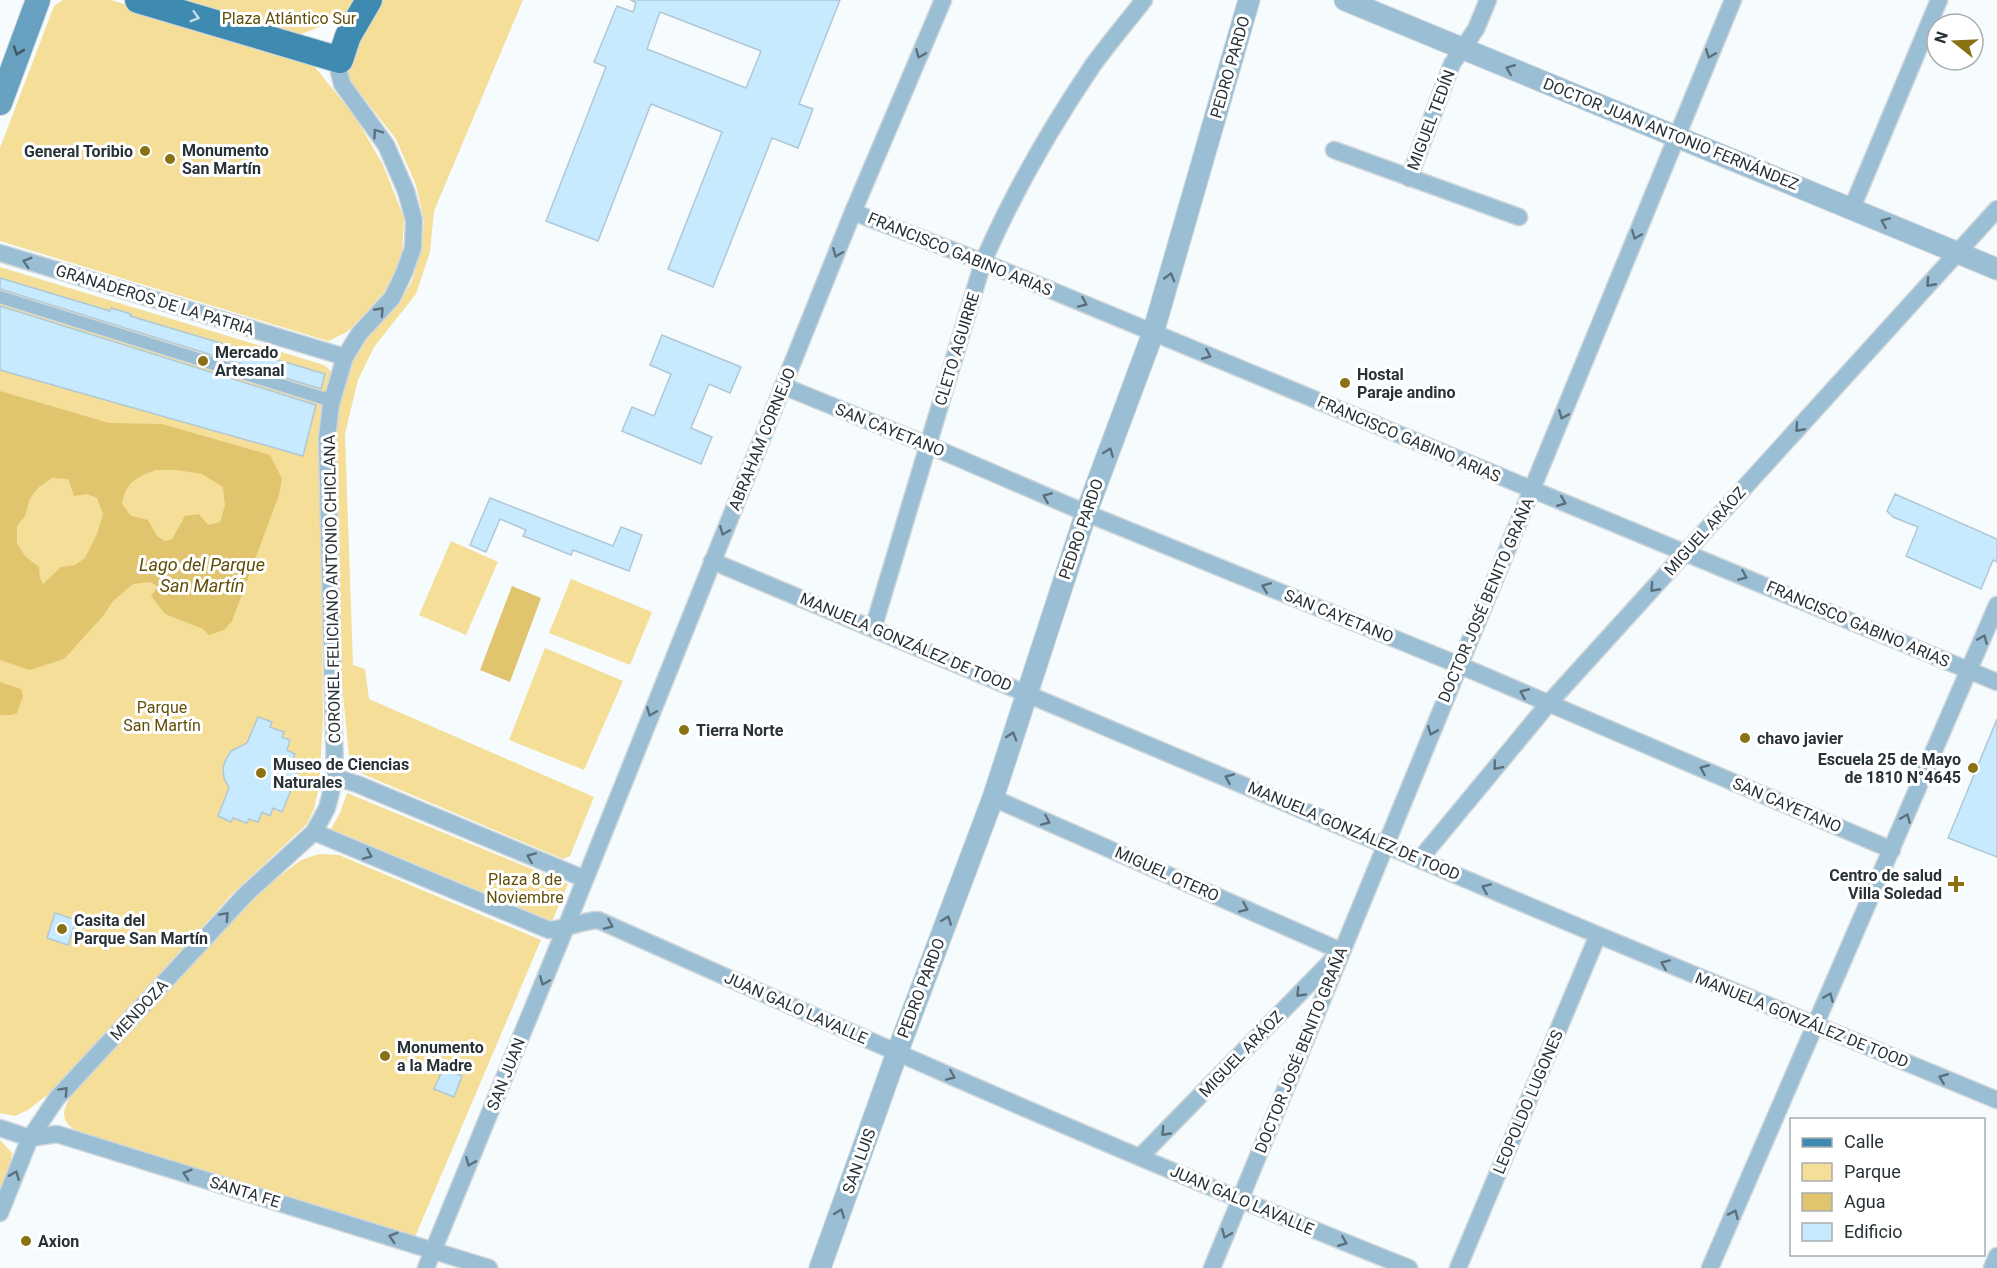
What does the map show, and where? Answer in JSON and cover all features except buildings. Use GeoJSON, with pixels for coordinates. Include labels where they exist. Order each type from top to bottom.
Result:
{"type":"FeatureCollection","features":[{"type":"Feature","properties":{"kind":"main road"},"geometry":{"type":"LineString","coordinates":[[0,103],[38,0]]}},
{"type":"Feature","properties":{"kind":"main road"},"geometry":{"type":"LineString","coordinates":[[138,0],[340,60],[348,36],[369,0]]}},
{"type":"Feature","properties":{"kind":"street","name":"ABRAHAM CORNEJO"},"geometry":{"type":"LineString","coordinates":[[585,879],[853,212],[943,0]]}},
{"type":"Feature","properties":{"kind":"street","name":"CLETO AGUIRRE"},"geometry":{"type":"LineString","coordinates":[[873,628],[983,262],[1004,215],[1062,114],[1095,64],[1144,0]]}},
{"type":"Feature","properties":{"kind":"street","name":"PEDRO PARDO"},"geometry":{"type":"LineString","coordinates":[[897,1053],[993,798],[1086,513],[1154,333],[1249,0]]}},
{"type":"Feature","properties":{"kind":"street","name":"DOCTOR JUAN ANTONIO FERNÁNDEZ"},"geometry":{"type":"LineString","coordinates":[[1345,0],[1997,269]]}},
{"type":"Feature","properties":{"kind":"street","name":"MIGUEL TEDÍN"},"geometry":{"type":"LineString","coordinates":[[1409,178],[1452,64],[1476,29],[1488,0]]}},
{"type":"Feature","properties":{"kind":"street","name":"DOCTOR JOSÉ BENITO GRAÑA"},"geometry":{"type":"LineString","coordinates":[[1212,1268],[1733,0]]}},
{"type":"Feature","properties":{"kind":"street"},"geometry":{"type":"LineString","coordinates":[[1852,208],[1939,0]]}},
{"type":"Feature","properties":{"kind":"street","name":"CORONEL FELICIANO ANTONIO CHICLANA"},"geometry":{"type":"LineString","coordinates":[[314,832],[327,808],[335,777],[327,438],[332,401],[345,357],[359,334],[392,298],[404,273],[412,248],[414,220],[406,191],[386,145],[342,84],[339,72],[340,60]]}},
{"type":"Feature","properties":{"kind":"street","name":"MIGUEL TEDÍN"},"geometry":{"type":"LineString","coordinates":[[1334,150],[1518,217]]}},
{"type":"Feature","properties":{"kind":"street","name":"MIGUEL ARÁOZ"},"geometry":{"type":"LineString","coordinates":[[1420,859],[1549,703],[1997,208]]}},
{"type":"Feature","properties":{"kind":"street","name":"FRANCISCO GABINO ARIAS"},"geometry":{"type":"LineString","coordinates":[[853,212],[983,262],[1997,682]]}},
{"type":"Feature","properties":{"kind":"street","name":"GRANADEROS DE LA PATRIA"},"geometry":{"type":"LineString","coordinates":[[0,253],[345,357]]}},
{"type":"Feature","properties":{"kind":"street"},"geometry":{"type":"LineString","coordinates":[[0,297],[332,401]]}},
{"type":"Feature","properties":{"kind":"street","name":"SAN CAYETANO"},"geometry":{"type":"LineString","coordinates":[[783,386],[1459,665],[1892,850]]}},
{"type":"Feature","properties":{"kind":"street","name":"MANUELA GONZÁLEZ DE TOOD"},"geometry":{"type":"LineString","coordinates":[[712,561],[1386,844],[1598,936],[1997,1100]]}},
{"type":"Feature","properties":{"kind":"street"},"geometry":{"type":"LineString","coordinates":[[1710,1268],[1997,605]]}},
{"type":"Feature","properties":{"kind":"street"},"geometry":{"type":"LineString","coordinates":[[335,777],[357,784],[585,879]]}},
{"type":"Feature","properties":{"kind":"street","name":"MIGUEL OTERO"},"geometry":{"type":"LineString","coordinates":[[993,798],[1341,951]]}},
{"type":"Feature","properties":{"kind":"street","name":"JUAN GALO LAVALLE"},"geometry":{"type":"LineString","coordinates":[[314,832],[549,930],[598,920],[897,1053],[1240,1201],[1408,1268]]}},
{"type":"Feature","properties":{"kind":"street","name":"MENDOZA"},"geometry":{"type":"LineString","coordinates":[[0,1213],[30,1138],[57,1098],[246,894],[314,832]]}},
{"type":"Feature","properties":{"kind":"street","name":"SAN JUAN"},"geometry":{"type":"LineString","coordinates":[[426,1268],[585,879]]}},
{"type":"Feature","properties":{"kind":"street","name":"LEOPOLDO LUGONES"},"geometry":{"type":"LineString","coordinates":[[1458,1268],[1598,936]]}},
{"type":"Feature","properties":{"kind":"street","name":"MIGUEL ARÁOZ"},"geometry":{"type":"LineString","coordinates":[[1140,1158],[1341,951]]}},
{"type":"Feature","properties":{"kind":"street","name":"SAN LUIS"},"geometry":{"type":"LineString","coordinates":[[820,1268],[897,1053]]}},
{"type":"Feature","properties":{"kind":"street","name":"SANTA FE"},"geometry":{"type":"LineString","coordinates":[[0,1128],[30,1138],[57,1134],[489,1268]]}},
{"type":"Feature","properties":{"kind":"street"},"geometry":{"type":"LineString","coordinates":[[1992,1268],[1997,1256]]}},
{"type":"Feature","properties":{"kind":"green space"},"geometry":{"type":"Polygon","coordinates":[[[63,0],[111,0],[310,61],[356,118],[383,165],[404,218],[402,256],[385,291],[347,332],[328,341],[0,241],[0,148],[54,6],[63,0]]]}},
{"type":"Feature","properties":{"kind":"green space","name":"Plaza Atlántico Sur"},"geometry":{"type":"Polygon","coordinates":[[[167,0],[357,0],[342,18],[291,38],[167,0]]]}},
{"type":"Feature","properties":{"kind":"green space"},"geometry":{"type":"Polygon","coordinates":[[[380,0],[523,0],[434,211],[430,252],[416,294],[374,347],[358,380],[345,434],[353,665],[365,669],[369,699],[594,797],[570,856],[563,859],[365,775],[353,768],[349,756],[341,675],[335,426],[347,375],[355,356],[399,302],[412,281],[422,244],[424,221],[416,185],[396,139],[351,82],[348,71],[349,57],[380,0]]]}},
{"type":"Feature","properties":{"kind":"green space","name":"Parque San Martín"},"geometry":{"type":"Polygon","coordinates":[[[0,267],[324,365],[330,370],[332,380],[320,445],[323,720],[319,787],[314,809],[307,824],[233,893],[56,1088],[28,1110],[15,1116],[0,1113],[0,267]]]}},
{"type":"Feature","properties":{"kind":"green space"},"geometry":{"type":"Polygon","coordinates":[[[451,541],[498,562],[466,635],[419,615],[451,541]]]}},
{"type":"Feature","properties":{"kind":"green space"},"geometry":{"type":"Polygon","coordinates":[[[571,579],[652,612],[630,665],[549,633],[571,579]]]}},
{"type":"Feature","properties":{"kind":"green space"},"geometry":{"type":"Polygon","coordinates":[[[545,648],[623,681],[584,770],[509,740],[545,648]]]}},
{"type":"Feature","properties":{"kind":"green space","name":"Plaza 8 de Noviembre"},"geometry":{"type":"Polygon","coordinates":[[[347,793],[568,884],[552,921],[331,829],[347,793]]]}},
{"type":"Feature","properties":{"kind":"green space"},"geometry":{"type":"Polygon","coordinates":[[[319,854],[339,855],[541,940],[415,1237],[79,1132],[68,1125],[64,1116],[72,1095],[252,897],[301,860],[319,854]]]}},
{"type":"Feature","properties":{"kind":"green space"},"geometry":{"type":"Polygon","coordinates":[[[0,1140],[12,1153],[9,1172],[0,1194],[0,1140]]]}},
{"type":"Feature","properties":{"kind":"water","name":"Lago del Parque San Martín"},"geometry":{"type":"Polygon","coordinates":[[[0,391],[109,423],[162,424],[270,455],[282,479],[279,495],[232,621],[224,630],[209,635],[203,629],[165,614],[151,596],[158,587],[151,582],[133,584],[113,601],[103,616],[64,659],[29,670],[0,660],[0,391]],[[156,470],[137,478],[126,491],[122,504],[131,516],[148,520],[157,536],[165,541],[172,539],[185,516],[199,514],[208,525],[220,522],[225,505],[223,487],[202,474],[177,470],[156,470]],[[52,478],[39,487],[30,498],[25,516],[17,526],[17,544],[26,557],[39,567],[43,584],[61,567],[75,565],[85,558],[97,534],[103,514],[97,498],[87,494],[74,496],[68,479],[52,478]]]}},
{"type":"Feature","properties":{"kind":"water"},"geometry":{"type":"Polygon","coordinates":[[[512,586],[541,598],[510,682],[480,670],[512,586]]]}},
{"type":"Feature","properties":{"kind":"water"},"geometry":{"type":"Polygon","coordinates":[[[0,682],[21,689],[23,696],[17,713],[0,715],[0,682]]]}},
{"type":"Feature","properties":{"kind":"place","name":"General Toribio"},"geometry":{"type":"Point","coordinates":[145,151]}},
{"type":"Feature","properties":{"kind":"place","name":"Monumento San Martín"},"geometry":{"type":"Point","coordinates":[170,159]}},
{"type":"Feature","properties":{"kind":"place","name":"Mercado Artesanal"},"geometry":{"type":"Point","coordinates":[203,361]}},
{"type":"Feature","properties":{"kind":"place","name":"Hostal Paraje andino"},"geometry":{"type":"Point","coordinates":[1345,383]}},
{"type":"Feature","properties":{"kind":"place","name":"Tierra Norte"},"geometry":{"type":"Point","coordinates":[684,730]}},
{"type":"Feature","properties":{"kind":"place","name":"chavo javier"},"geometry":{"type":"Point","coordinates":[1745,738]}},
{"type":"Feature","properties":{"kind":"place","name":"Escuela 25 de Mayo de 1810 N°4645"},"geometry":{"type":"Point","coordinates":[1973,768]}},
{"type":"Feature","properties":{"kind":"place","name":"Museo de Ciencias Naturales"},"geometry":{"type":"Point","coordinates":[261,773]}},
{"type":"Feature","properties":{"kind":"place","name":"Centro de salud Villa Soledad"},"geometry":{"type":"Point","coordinates":[1956,884]}},
{"type":"Feature","properties":{"kind":"place","name":"Casita del Parque San Martín"},"geometry":{"type":"Point","coordinates":[62,929]}},
{"type":"Feature","properties":{"kind":"place","name":"Monumento a la Madre"},"geometry":{"type":"Point","coordinates":[385,1056]}},
{"type":"Feature","properties":{"kind":"place","name":"Axion"},"geometry":{"type":"Point","coordinates":[26,1241]}}]}
